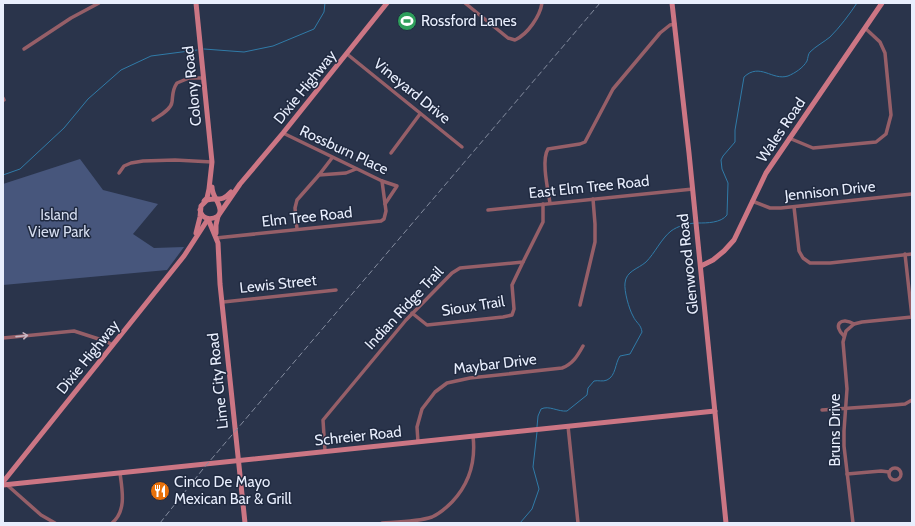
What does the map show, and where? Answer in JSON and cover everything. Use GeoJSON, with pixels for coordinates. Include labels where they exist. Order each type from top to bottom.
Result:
{"type":"FeatureCollection","features":[{"type":"Feature","properties":{"kind":"street"},"geometry":{"type":"LineString","coordinates":[[24,49],[71,18],[99,3]]}},
{"type":"Feature","properties":{"kind":"street","name":"Colony Road"},"geometry":{"type":"LineString","coordinates":[[196,3],[213,178],[212,191],[216,200]]}},
{"type":"Feature","properties":{"kind":"street","name":"Dixie Highway"},"geometry":{"type":"LineString","coordinates":[[190,247],[195,238],[200,210],[204,201],[226,198],[240,184],[387,3]]}},
{"type":"Feature","properties":{"kind":"street"},"geometry":{"type":"LineString","coordinates":[[465,3],[508,38],[515,40],[534,22],[541,9],[542,3]]}},
{"type":"Feature","properties":{"kind":"street","name":"Glenwood Road"},"geometry":{"type":"LineString","coordinates":[[672,3],[701,266],[726,523]]}},
{"type":"Feature","properties":{"kind":"street","name":"Wales Road"},"geometry":{"type":"LineString","coordinates":[[701,266],[713,260],[734,240],[766,173],[882,3]]}},
{"type":"Feature","properties":{"kind":"street"},"geometry":{"type":"LineString","coordinates":[[550,203],[545,156],[548,149],[585,142],[613,89],[660,33],[670,25],[675,24]]}},
{"type":"Feature","properties":{"kind":"street"},"geometry":{"type":"LineString","coordinates":[[789,138],[813,148],[876,142],[886,134],[891,115],[885,53],[880,42],[864,28]]}},
{"type":"Feature","properties":{"kind":"street","name":"Vineyard Drive"},"geometry":{"type":"LineString","coordinates":[[347,54],[462,148]]}},
{"type":"Feature","properties":{"kind":"street"},"geometry":{"type":"LineString","coordinates":[[153,120],[170,107],[172,103],[172,92],[177,83],[190,78],[203,78]]}},
{"type":"Feature","properties":{"kind":"street"},"geometry":{"type":"LineString","coordinates":[[391,153],[420,114]]}},
{"type":"Feature","properties":{"kind":"street","name":"Rossburn Place"},"geometry":{"type":"LineString","coordinates":[[282,134],[382,181],[397,186],[385,204]]}},
{"type":"Feature","properties":{"kind":"street"},"geometry":{"type":"LineString","coordinates":[[297,230],[295,208],[297,200],[332,158]]}},
{"type":"Feature","properties":{"kind":"street"},"geometry":{"type":"LineString","coordinates":[[119,172],[124,166],[143,161],[175,160],[211,164]]}},
{"type":"Feature","properties":{"kind":"street","name":"Colony Road"},"geometry":{"type":"LineString","coordinates":[[204,201],[207,198],[209,189],[211,164]]}},
{"type":"Feature","properties":{"kind":"street"},"geometry":{"type":"LineString","coordinates":[[319,175],[346,173],[356,169]]}},
{"type":"Feature","properties":{"kind":"street"},"geometry":{"type":"LineString","coordinates":[[382,181],[385,204]]}},
{"type":"Feature","properties":{"kind":"street","name":"Dixie Highway"},"geometry":{"type":"LineString","coordinates":[[219,215],[240,184]]}},
{"type":"Feature","properties":{"kind":"street","name":"East Elm Tree Road"},"geometry":{"type":"LineString","coordinates":[[488,210],[692,189]]}},
{"type":"Feature","properties":{"kind":"street","name":"Jennison Drive"},"geometry":{"type":"LineString","coordinates":[[752,201],[770,208],[794,207],[912,194]]}},
{"type":"Feature","properties":{"kind":"street"},"geometry":{"type":"LineString","coordinates":[[580,304],[595,242],[593,199]]}},
{"type":"Feature","properties":{"kind":"street"},"geometry":{"type":"LineString","coordinates":[[200,210],[202,215],[208,219],[212,219],[219,215],[220,207],[216,200]]}},
{"type":"Feature","properties":{"kind":"street","name":"Elm Tree Road"},"geometry":{"type":"LineString","coordinates":[[215,235],[297,230],[381,221],[385,216],[385,204]]}},
{"type":"Feature","properties":{"kind":"street"},"geometry":{"type":"LineString","coordinates":[[523,262],[543,222],[543,204]]}},
{"type":"Feature","properties":{"kind":"street"},"geometry":{"type":"LineString","coordinates":[[794,207],[799,251],[810,263],[830,263],[912,254]]}},
{"type":"Feature","properties":{"kind":"street","name":"Lime City Road"},"geometry":{"type":"LineString","coordinates":[[215,235],[219,215]]}},
{"type":"Feature","properties":{"kind":"street","name":"Dixie Highway"},"geometry":{"type":"LineString","coordinates":[[4,484],[190,247],[208,219]]}},
{"type":"Feature","properties":{"kind":"street","name":"Lime City Road"},"geometry":{"type":"LineString","coordinates":[[208,219],[218,243],[220,284],[245,523]]}},
{"type":"Feature","properties":{"kind":"street"},"geometry":{"type":"LineString","coordinates":[[200,232],[207,228],[215,235]]}},
{"type":"Feature","properties":{"kind":"street"},"geometry":{"type":"LineString","coordinates":[[906,254],[912,317]]}},
{"type":"Feature","properties":{"kind":"street","name":"Indian Ridge Trail"},"geometry":{"type":"LineString","coordinates":[[325,451],[323,420],[412,313],[452,274],[460,268],[523,262]]}},
{"type":"Feature","properties":{"kind":"street","name":"Sioux Trail"},"geometry":{"type":"LineString","coordinates":[[412,313],[427,325],[512,315],[514,309],[512,285],[523,262]]}},
{"type":"Feature","properties":{"kind":"street","name":"Lewis Street"},"geometry":{"type":"LineString","coordinates":[[223,302],[336,290]]}},
{"type":"Feature","properties":{"kind":"street","name":"Bruns Drive"},"geometry":{"type":"LineString","coordinates":[[852,523],[844,438],[847,389],[844,336],[839,330],[839,323],[843,320],[854,324],[912,317]]}},
{"type":"Feature","properties":{"kind":"street"},"geometry":{"type":"LineString","coordinates":[[844,336],[848,329],[854,324]]}},
{"type":"Feature","properties":{"kind":"street"},"geometry":{"type":"LineString","coordinates":[[5,338],[74,331],[113,345]]}},
{"type":"Feature","properties":{"kind":"street","name":"Maybar Drive"},"geometry":{"type":"LineString","coordinates":[[418,442],[417,427],[422,410],[435,392],[446,383],[470,378],[562,368],[568,366],[576,358],[583,346]]}},
{"type":"Feature","properties":{"kind":"street"},"geometry":{"type":"LineString","coordinates":[[822,410],[894,405],[911,402]]}},
{"type":"Feature","properties":{"kind":"street","name":"Schreier Road"},"geometry":{"type":"LineString","coordinates":[[4,484],[714,411]]}},
{"type":"Feature","properties":{"kind":"street"},"geometry":{"type":"LineString","coordinates":[[568,426],[578,523]]}},
{"type":"Feature","properties":{"kind":"street"},"geometry":{"type":"LineString","coordinates":[[382,523],[429,517],[437,514],[449,505],[461,491],[470,476],[474,455],[473,436]]}},
{"type":"Feature","properties":{"kind":"street"},"geometry":{"type":"LineString","coordinates":[[847,474],[882,471],[889,472]]}},
{"type":"Feature","properties":{"kind":"street"},"geometry":{"type":"LineString","coordinates":[[112,523],[119,516],[122,507],[120,472]]}},
{"type":"Feature","properties":{"kind":"street"},"geometry":{"type":"LineString","coordinates":[[4,484],[47,519],[55,523]]}},
{"type":"Feature","properties":{"kind":"street"},"geometry":{"type":"LineString","coordinates":[[44,523],[47,519]]}},
{"type":"Feature","properties":{"kind":"green space","name":"Island View Park"},"geometry":{"type":"Polygon","coordinates":[[[80,159],[103,190],[158,204],[133,234],[154,248],[184,247],[167,270],[3,285],[3,184],[80,159]]]}},
{"type":"Feature","properties":{"kind":"waterway"},"geometry":{"type":"LineString","coordinates":[[204,49],[244,52],[273,46],[314,29],[324,12],[325,3]]}},
{"type":"Feature","properties":{"kind":"waterway"},"geometry":{"type":"LineString","coordinates":[[698,223],[718,221],[727,215],[728,183],[722,169],[721,160],[735,142],[735,130],[744,77],[755,71],[761,71],[782,77],[796,72],[805,64],[810,52],[834,33],[857,3]]}},
{"type":"Feature","properties":{"kind":"waterway"},"geometry":{"type":"LineString","coordinates":[[3,175],[20,169],[64,128],[88,99],[121,70],[151,56],[197,50]]}},
{"type":"Feature","properties":{"kind":"waterway"},"geometry":{"type":"LineString","coordinates":[[537,427],[538,416],[541,409],[547,408],[567,411],[587,395],[588,388],[594,381],[605,381],[612,376],[620,356],[630,354],[642,332],[641,327],[631,313],[628,305],[625,291],[626,279],[630,273],[646,262],[671,231],[676,228],[695,223]]}},
{"type":"Feature","properties":{"kind":"waterway"},"geometry":{"type":"LineString","coordinates":[[520,523],[532,509],[539,489],[533,467],[537,432]]}},
{"type":"Feature","properties":{"kind":"railway"},"geometry":{"type":"LineString","coordinates":[[160,523],[203,469],[600,3]]}},
{"type":"Feature","properties":{"kind":"place","name":"Rossford Lanes"},"geometry":{"type":"Point","coordinates":[407,21]}},
{"type":"Feature","properties":{"kind":"place","name":"Cinco De Mayo Mexican Bar & Grill"},"geometry":{"type":"Point","coordinates":[160,491]}}]}
